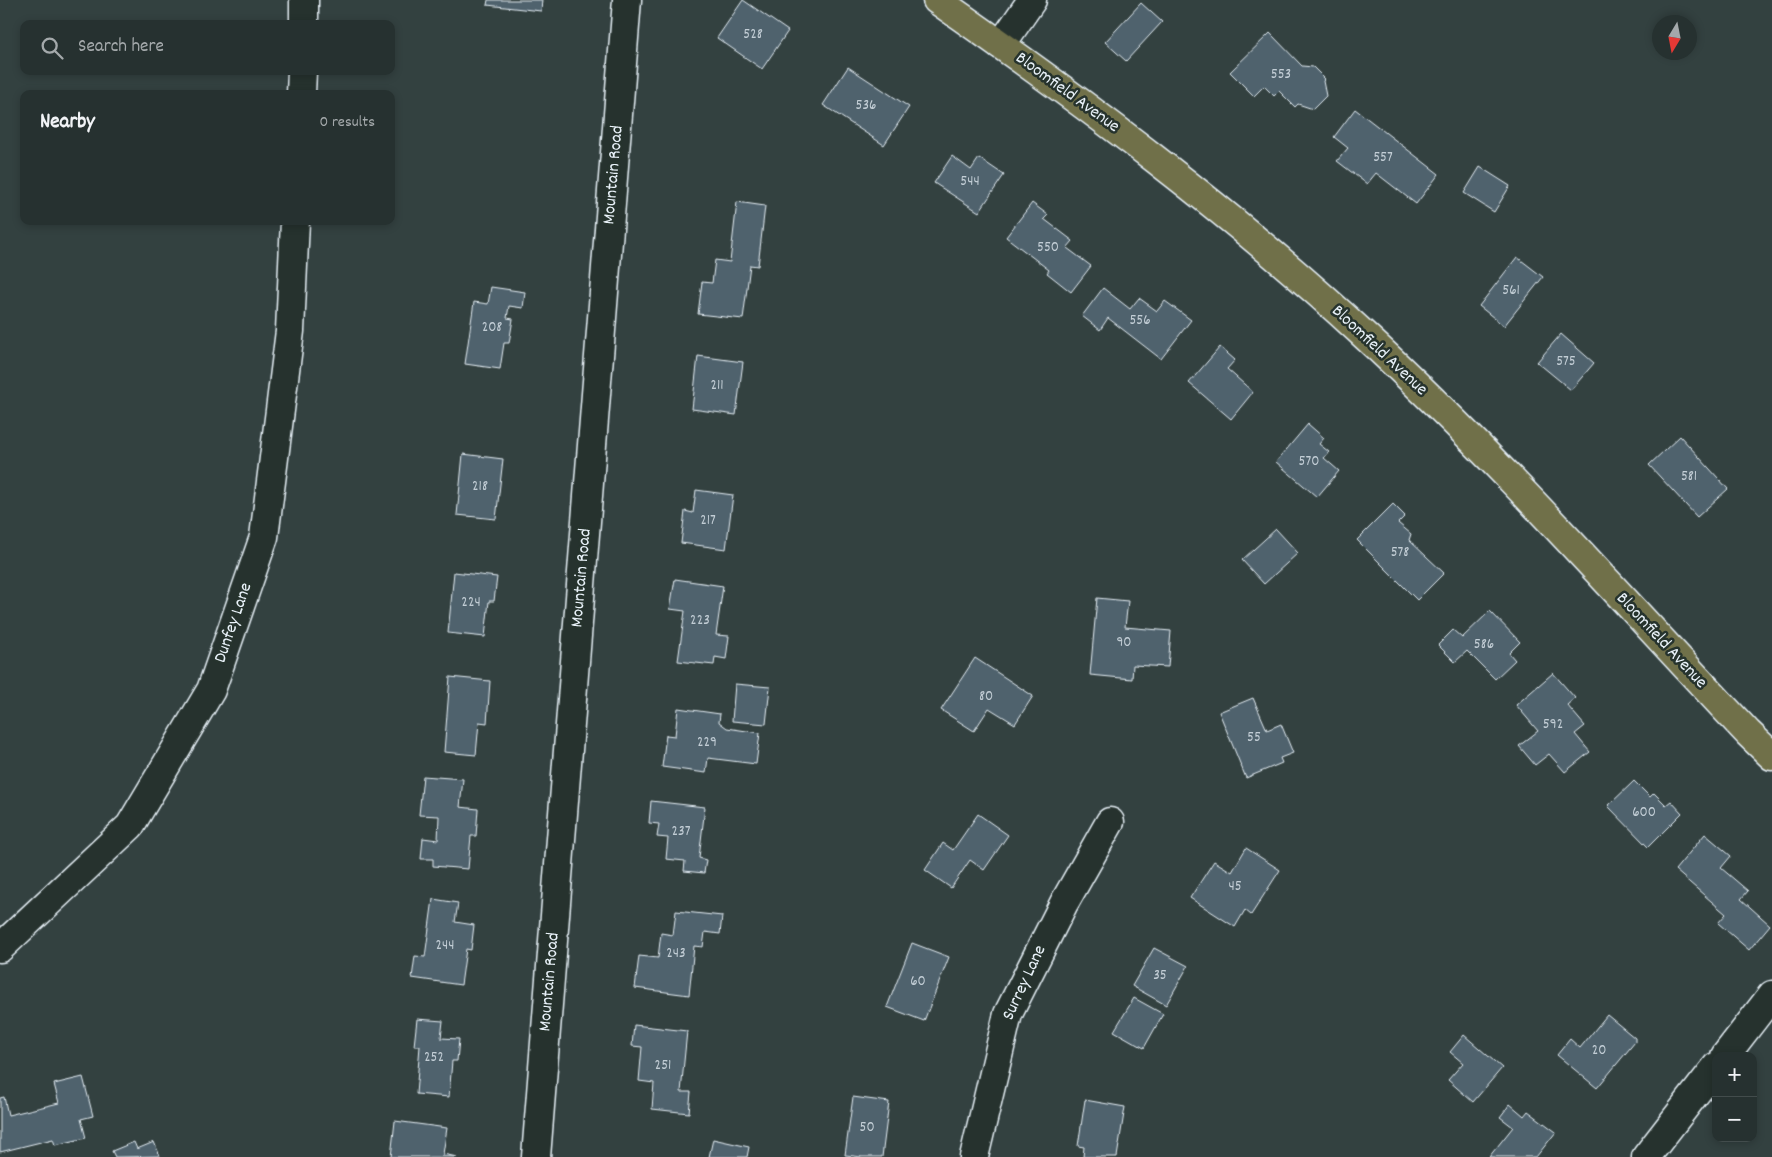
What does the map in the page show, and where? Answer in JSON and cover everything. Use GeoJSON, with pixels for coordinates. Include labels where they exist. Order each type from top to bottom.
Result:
{"type":"FeatureCollection","features":[{"type":"Feature","properties":{"kind":"main road","name":"Bloomfield Avenue"},"geometry":{"type":"LineString","coordinates":[[937,0],[1069,93],[1158,160],[1362,333],[1474,441],[1741,726],[1772,756]]}},
{"type":"Feature","properties":{"kind":"street"},"geometry":{"type":"LineString","coordinates":[[304,0],[304,20]]}},
{"type":"Feature","properties":{"kind":"street","name":"Mountain Road"},"geometry":{"type":"LineString","coordinates":[[536,1157],[627,0]]}},
{"type":"Feature","properties":{"kind":"street"},"geometry":{"type":"LineString","coordinates":[[1001,45],[1032,0]]}},
{"type":"Feature","properties":{"kind":"street"},"geometry":{"type":"LineString","coordinates":[[301,90],[302,75]]}},
{"type":"Feature","properties":{"kind":"street","name":"Dunfey Lane"},"geometry":{"type":"LineString","coordinates":[[0,948],[130,826],[211,690],[264,537],[290,330],[295,225]]}},
{"type":"Feature","properties":{"kind":"street","name":"Surrey Lane"},"geometry":{"type":"LineString","coordinates":[[974,1157],[1008,1014],[1064,904],[1110,822]]}},
{"type":"Feature","properties":{"kind":"street"},"geometry":{"type":"LineString","coordinates":[[1728,1052],[1772,995]]}},
{"type":"Feature","properties":{"kind":"street"},"geometry":{"type":"LineString","coordinates":[[1646,1157],[1712,1072]]}},
{"type":"Feature","properties":{"kind":"building"},"geometry":{"type":"Polygon","coordinates":[[[488,0],[542,0],[541,11],[487,5],[488,0]]]}},
{"type":"Feature","properties":{"kind":"building"},"geometry":{"type":"Polygon","coordinates":[[[743,0],[788,31],[762,69],[717,38],[743,0]]]}},
{"type":"Feature","properties":{"kind":"building"},"geometry":{"type":"Polygon","coordinates":[[[1141,3],[1162,22],[1126,61],[1105,42],[1141,3]]]}},
{"type":"Feature","properties":{"kind":"building"},"geometry":{"type":"Polygon","coordinates":[[[1270,33],[1302,66],[1313,67],[1325,79],[1323,81],[1326,96],[1313,109],[1298,104],[1295,107],[1279,91],[1274,96],[1264,86],[1254,96],[1230,72],[1270,33]]]}},
{"type":"Feature","properties":{"kind":"building"},"geometry":{"type":"Polygon","coordinates":[[[848,67],[909,107],[884,145],[823,105],[848,67]]]}},
{"type":"Feature","properties":{"kind":"building"},"geometry":{"type":"Polygon","coordinates":[[[1355,109],[1439,174],[1416,204],[1376,173],[1367,184],[1337,161],[1348,148],[1334,137],[1355,109]]]}},
{"type":"Feature","properties":{"kind":"building"},"geometry":{"type":"Polygon","coordinates":[[[952,156],[971,170],[979,158],[1004,175],[979,212],[934,183],[952,156]]]}},
{"type":"Feature","properties":{"kind":"building"},"geometry":{"type":"Polygon","coordinates":[[[1480,167],[1510,186],[1494,212],[1464,193],[1480,167]]]}},
{"type":"Feature","properties":{"kind":"building"},"geometry":{"type":"Polygon","coordinates":[[[737,202],[765,206],[758,266],[750,265],[743,319],[698,314],[702,282],[712,283],[715,260],[730,262],[737,202]]]}},
{"type":"Feature","properties":{"kind":"building"},"geometry":{"type":"Polygon","coordinates":[[[1032,203],[1048,215],[1044,219],[1073,241],[1067,248],[1091,266],[1071,292],[1047,273],[1049,270],[1006,237],[1032,203]]]}},
{"type":"Feature","properties":{"kind":"building"},"geometry":{"type":"Polygon","coordinates":[[[1517,257],[1543,277],[1504,326],[1479,306],[1517,257]]]}},
{"type":"Feature","properties":{"kind":"building"},"geometry":{"type":"Polygon","coordinates":[[[491,287],[525,292],[523,308],[509,306],[507,318],[513,319],[509,343],[504,343],[500,369],[465,364],[474,302],[488,304],[491,287]]]}},
{"type":"Feature","properties":{"kind":"building"},"geometry":{"type":"Polygon","coordinates":[[[1103,288],[1130,309],[1139,298],[1157,311],[1165,301],[1191,320],[1161,359],[1108,318],[1100,330],[1082,316],[1103,288]]]}},
{"type":"Feature","properties":{"kind":"building"},"geometry":{"type":"Polygon","coordinates":[[[1561,334],[1594,363],[1571,390],[1537,362],[1561,334]]]}},
{"type":"Feature","properties":{"kind":"building"},"geometry":{"type":"Polygon","coordinates":[[[1220,347],[1235,360],[1227,369],[1253,392],[1231,419],[1189,383],[1220,347]]]}},
{"type":"Feature","properties":{"kind":"building"},"geometry":{"type":"Polygon","coordinates":[[[698,356],[743,362],[736,415],[692,409],[698,356]]]}},
{"type":"Feature","properties":{"kind":"building"},"geometry":{"type":"Polygon","coordinates":[[[1308,424],[1324,438],[1319,444],[1329,452],[1324,458],[1339,471],[1317,497],[1276,462],[1308,424]]]}},
{"type":"Feature","properties":{"kind":"building"},"geometry":{"type":"Polygon","coordinates":[[[1680,436],[1728,489],[1697,517],[1649,465],[1680,436]]]}},
{"type":"Feature","properties":{"kind":"building"},"geometry":{"type":"Polygon","coordinates":[[[463,454],[503,459],[496,519],[457,515],[463,454]]]}},
{"type":"Feature","properties":{"kind":"building"},"geometry":{"type":"Polygon","coordinates":[[[696,490],[733,495],[726,549],[681,543],[685,511],[693,513],[696,490]]]}},
{"type":"Feature","properties":{"kind":"building"},"geometry":{"type":"Polygon","coordinates":[[[1393,504],[1405,516],[1398,523],[1411,534],[1409,540],[1444,573],[1417,600],[1357,540],[1393,504]]]}},
{"type":"Feature","properties":{"kind":"building"},"geometry":{"type":"Polygon","coordinates":[[[1276,529],[1298,553],[1264,584],[1242,560],[1276,529]]]}},
{"type":"Feature","properties":{"kind":"building"},"geometry":{"type":"Polygon","coordinates":[[[454,572],[497,577],[494,601],[489,601],[485,637],[448,633],[454,572]]]}},
{"type":"Feature","properties":{"kind":"building"},"geometry":{"type":"Polygon","coordinates":[[[675,579],[723,586],[716,635],[729,636],[726,659],[715,657],[714,665],[678,661],[685,611],[670,609],[675,579]]]}},
{"type":"Feature","properties":{"kind":"building"},"geometry":{"type":"Polygon","coordinates":[[[1097,598],[1128,601],[1125,627],[1171,631],[1168,667],[1133,665],[1132,679],[1090,675],[1097,598]]]}},
{"type":"Feature","properties":{"kind":"building"},"geometry":{"type":"Polygon","coordinates":[[[1490,611],[1520,642],[1509,653],[1515,660],[1495,679],[1467,651],[1455,662],[1438,645],[1453,630],[1462,638],[1490,611]]]}},
{"type":"Feature","properties":{"kind":"building"},"geometry":{"type":"Polygon","coordinates":[[[975,658],[1033,696],[1015,724],[989,708],[974,731],[941,710],[975,658]]]}},
{"type":"Feature","properties":{"kind":"building"},"geometry":{"type":"Polygon","coordinates":[[[1553,673],[1575,698],[1567,705],[1585,726],[1575,734],[1590,752],[1565,772],[1549,754],[1535,765],[1519,746],[1538,731],[1516,705],[1553,673]]]}},
{"type":"Feature","properties":{"kind":"building"},"geometry":{"type":"Polygon","coordinates":[[[450,677],[490,681],[487,723],[479,722],[476,755],[444,752],[450,677]]]}},
{"type":"Feature","properties":{"kind":"building"},"geometry":{"type":"Polygon","coordinates":[[[735,684],[770,687],[766,724],[732,721],[735,684]]]}},
{"type":"Feature","properties":{"kind":"building"},"geometry":{"type":"Polygon","coordinates":[[[1253,698],[1267,730],[1281,724],[1293,753],[1280,758],[1282,763],[1246,778],[1219,712],[1253,698]]]}},
{"type":"Feature","properties":{"kind":"building"},"geometry":{"type":"Polygon","coordinates":[[[678,708],[720,714],[719,722],[727,728],[760,733],[756,764],[708,758],[706,773],[662,767],[666,735],[675,736],[678,708]]]}},
{"type":"Feature","properties":{"kind":"building"},"geometry":{"type":"Polygon","coordinates":[[[423,776],[463,779],[460,807],[478,809],[476,836],[471,836],[468,869],[433,866],[433,859],[421,859],[423,838],[438,840],[439,816],[419,815],[423,776]]]}},
{"type":"Feature","properties":{"kind":"building"},"geometry":{"type":"Polygon","coordinates":[[[1634,781],[1650,797],[1654,793],[1666,805],[1671,801],[1682,813],[1648,847],[1608,806],[1634,781]]]}},
{"type":"Feature","properties":{"kind":"building"},"geometry":{"type":"Polygon","coordinates":[[[651,801],[705,807],[699,858],[706,860],[704,873],[684,871],[685,861],[666,859],[668,838],[657,837],[659,824],[649,823],[651,801]]]}},
{"type":"Feature","properties":{"kind":"building"},"geometry":{"type":"Polygon","coordinates":[[[978,814],[1008,835],[984,870],[970,860],[951,888],[925,870],[943,843],[953,850],[978,814]]]}},
{"type":"Feature","properties":{"kind":"building"},"geometry":{"type":"Polygon","coordinates":[[[1705,834],[1731,856],[1721,868],[1748,891],[1741,899],[1770,925],[1749,950],[1718,923],[1726,914],[1675,870],[1705,834]]]}},
{"type":"Feature","properties":{"kind":"building"},"geometry":{"type":"Polygon","coordinates":[[[1246,848],[1280,870],[1251,915],[1245,910],[1235,927],[1190,898],[1214,861],[1232,872],[1246,848]]]}},
{"type":"Feature","properties":{"kind":"building"},"geometry":{"type":"Polygon","coordinates":[[[433,899],[458,903],[455,922],[474,925],[471,950],[466,949],[461,985],[412,978],[415,956],[425,957],[433,899]]]}},
{"type":"Feature","properties":{"kind":"building"},"geometry":{"type":"Polygon","coordinates":[[[676,911],[722,916],[720,934],[705,932],[703,947],[694,946],[689,995],[635,988],[639,956],[658,958],[661,933],[673,935],[676,911]]]}},
{"type":"Feature","properties":{"kind":"building"},"geometry":{"type":"Polygon","coordinates":[[[912,943],[949,957],[924,1021],[887,1007],[912,943]]]}},
{"type":"Feature","properties":{"kind":"building"},"geometry":{"type":"Polygon","coordinates":[[[1154,948],[1188,966],[1166,1005],[1132,986],[1154,948]]]}},
{"type":"Feature","properties":{"kind":"building"},"geometry":{"type":"Polygon","coordinates":[[[1134,998],[1163,1014],[1144,1048],[1114,1031],[1134,998]]]}},
{"type":"Feature","properties":{"kind":"building"},"geometry":{"type":"Polygon","coordinates":[[[1607,1015],[1635,1038],[1635,1042],[1597,1088],[1557,1055],[1570,1039],[1580,1048],[1607,1015]]]}},
{"type":"Feature","properties":{"kind":"building"},"geometry":{"type":"Polygon","coordinates":[[[417,1019],[443,1021],[441,1038],[459,1039],[457,1061],[452,1061],[449,1097],[416,1094],[420,1046],[414,1046],[417,1019]]]}},
{"type":"Feature","properties":{"kind":"building"},"geometry":{"type":"Polygon","coordinates":[[[634,1025],[687,1031],[681,1092],[691,1092],[689,1113],[652,1109],[654,1083],[639,1081],[642,1047],[632,1046],[634,1025]]]}},
{"type":"Feature","properties":{"kind":"building"},"geometry":{"type":"Polygon","coordinates":[[[1464,1035],[1502,1068],[1473,1102],[1448,1080],[1463,1063],[1450,1052],[1464,1035]]]}},
{"type":"Feature","properties":{"kind":"building"},"geometry":{"type":"Polygon","coordinates":[[[83,1077],[93,1116],[81,1119],[86,1138],[55,1145],[53,1139],[0,1152],[0,1098],[4,1097],[8,1115],[59,1103],[54,1084],[83,1077]]]}},
{"type":"Feature","properties":{"kind":"building"},"geometry":{"type":"Polygon","coordinates":[[[853,1097],[889,1102],[882,1157],[845,1155],[853,1097]]]}},
{"type":"Feature","properties":{"kind":"building"},"geometry":{"type":"Polygon","coordinates":[[[1085,1100],[1125,1107],[1117,1157],[1083,1157],[1084,1147],[1078,1146],[1085,1100]]]}},
{"type":"Feature","properties":{"kind":"building"},"geometry":{"type":"Polygon","coordinates":[[[1510,1104],[1524,1116],[1528,1111],[1556,1132],[1536,1157],[1489,1157],[1513,1127],[1500,1117],[1510,1104]]]}},
{"type":"Feature","properties":{"kind":"building"},"geometry":{"type":"Polygon","coordinates":[[[395,1121],[447,1128],[443,1154],[457,1157],[391,1157],[395,1121]]]}},
{"type":"Feature","properties":{"kind":"building"},"geometry":{"type":"Polygon","coordinates":[[[713,1139],[749,1147],[747,1157],[709,1157],[713,1139]]]}},
{"type":"Feature","properties":{"kind":"building"},"geometry":{"type":"Polygon","coordinates":[[[134,1142],[137,1149],[154,1142],[160,1156],[115,1157],[112,1151],[134,1142]]]}}]}
